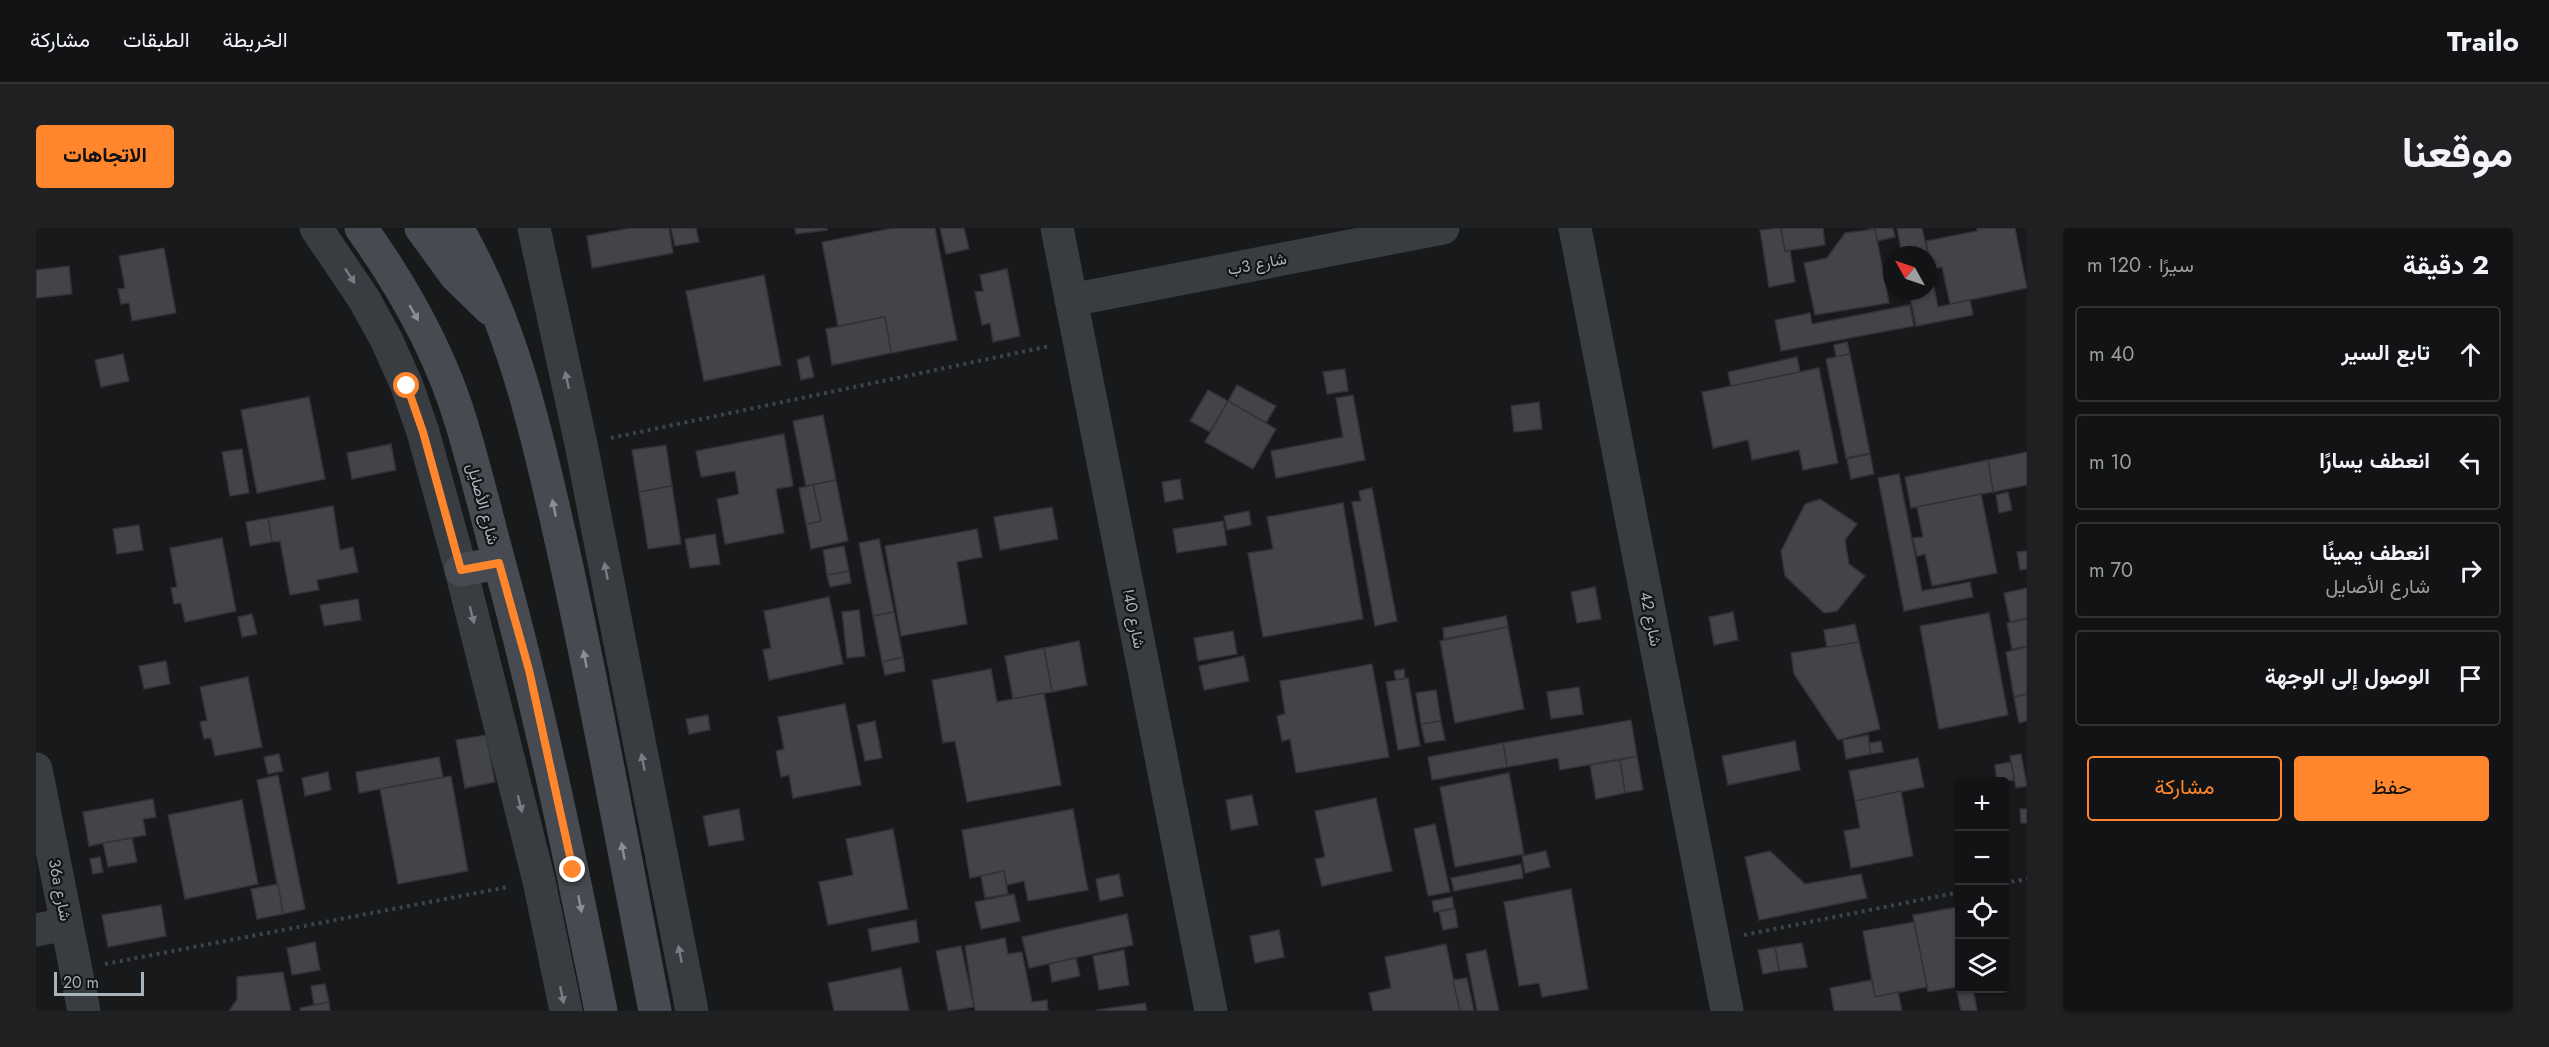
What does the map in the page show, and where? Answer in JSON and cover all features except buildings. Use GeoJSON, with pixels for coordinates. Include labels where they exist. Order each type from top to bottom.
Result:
{"type":"FeatureCollection","features":[{"type":"Feature","properties":{"kind":"street"},"geometry":{"type":"LineString","coordinates":[[316,228],[364,298],[387,341],[407,386],[423,432],[461,570],[539,881],[566,1011]]}},
{"type":"Feature","properties":{"kind":"street","name":"شارع الأصايل"},"geometry":{"type":"LineString","coordinates":[[361,228],[385,262],[414,312],[443,372],[462,423],[529,670],[552,770],[601,1011]]}},
{"type":"Feature","properties":{"kind":"street"},"geometry":{"type":"LineString","coordinates":[[421,228],[456,276],[500,318]]}},
{"type":"Feature","properties":{"kind":"street"},"geometry":{"type":"LineString","coordinates":[[457,228],[485,280],[500,318],[542,454],[575,606],[655,1011]]}},
{"type":"Feature","properties":{"kind":"street"},"geometry":{"type":"LineString","coordinates":[[534,228],[581,444],[692,1011]]}},
{"type":"Feature","properties":{"kind":"street","name":"شارع 40ا"},"geometry":{"type":"LineString","coordinates":[[1057,228],[1210,1011]]}},
{"type":"Feature","properties":{"kind":"street","name":"شارع 3ب"},"geometry":{"type":"LineString","coordinates":[[1071,300],[1443,228]]}},
{"type":"Feature","properties":{"kind":"street","name":"شارع 42"},"geometry":{"type":"LineString","coordinates":[[1575,228],[1727,1011]]}},
{"type":"Feature","properties":{"kind":"street"},"geometry":{"type":"LineString","coordinates":[[461,570],[499,563]]}},
{"type":"Feature","properties":{"kind":"street","name":"36a شارع"},"geometry":{"type":"LineString","coordinates":[[36,769],[51,927],[75,970],[84,1011]]}},
{"type":"Feature","properties":{"kind":"path"},"geometry":{"type":"LineString","coordinates":[[581,444],[1080,340]]}},
{"type":"Feature","properties":{"kind":"path"},"geometry":{"type":"LineString","coordinates":[[2009,882],[2027,879]]}},
{"type":"Feature","properties":{"kind":"path"},"geometry":{"type":"LineString","coordinates":[[75,970],[539,881]]}},
{"type":"Feature","properties":{"kind":"path"},"geometry":{"type":"LineString","coordinates":[[1713,941],[1955,893]]}},
{"type":"Feature","properties":{"kind":"route"},"geometry":{"type":"LineString","coordinates":[[407,386],[423,432],[461,570],[499,563],[529,670],[573,870]]}}]}
